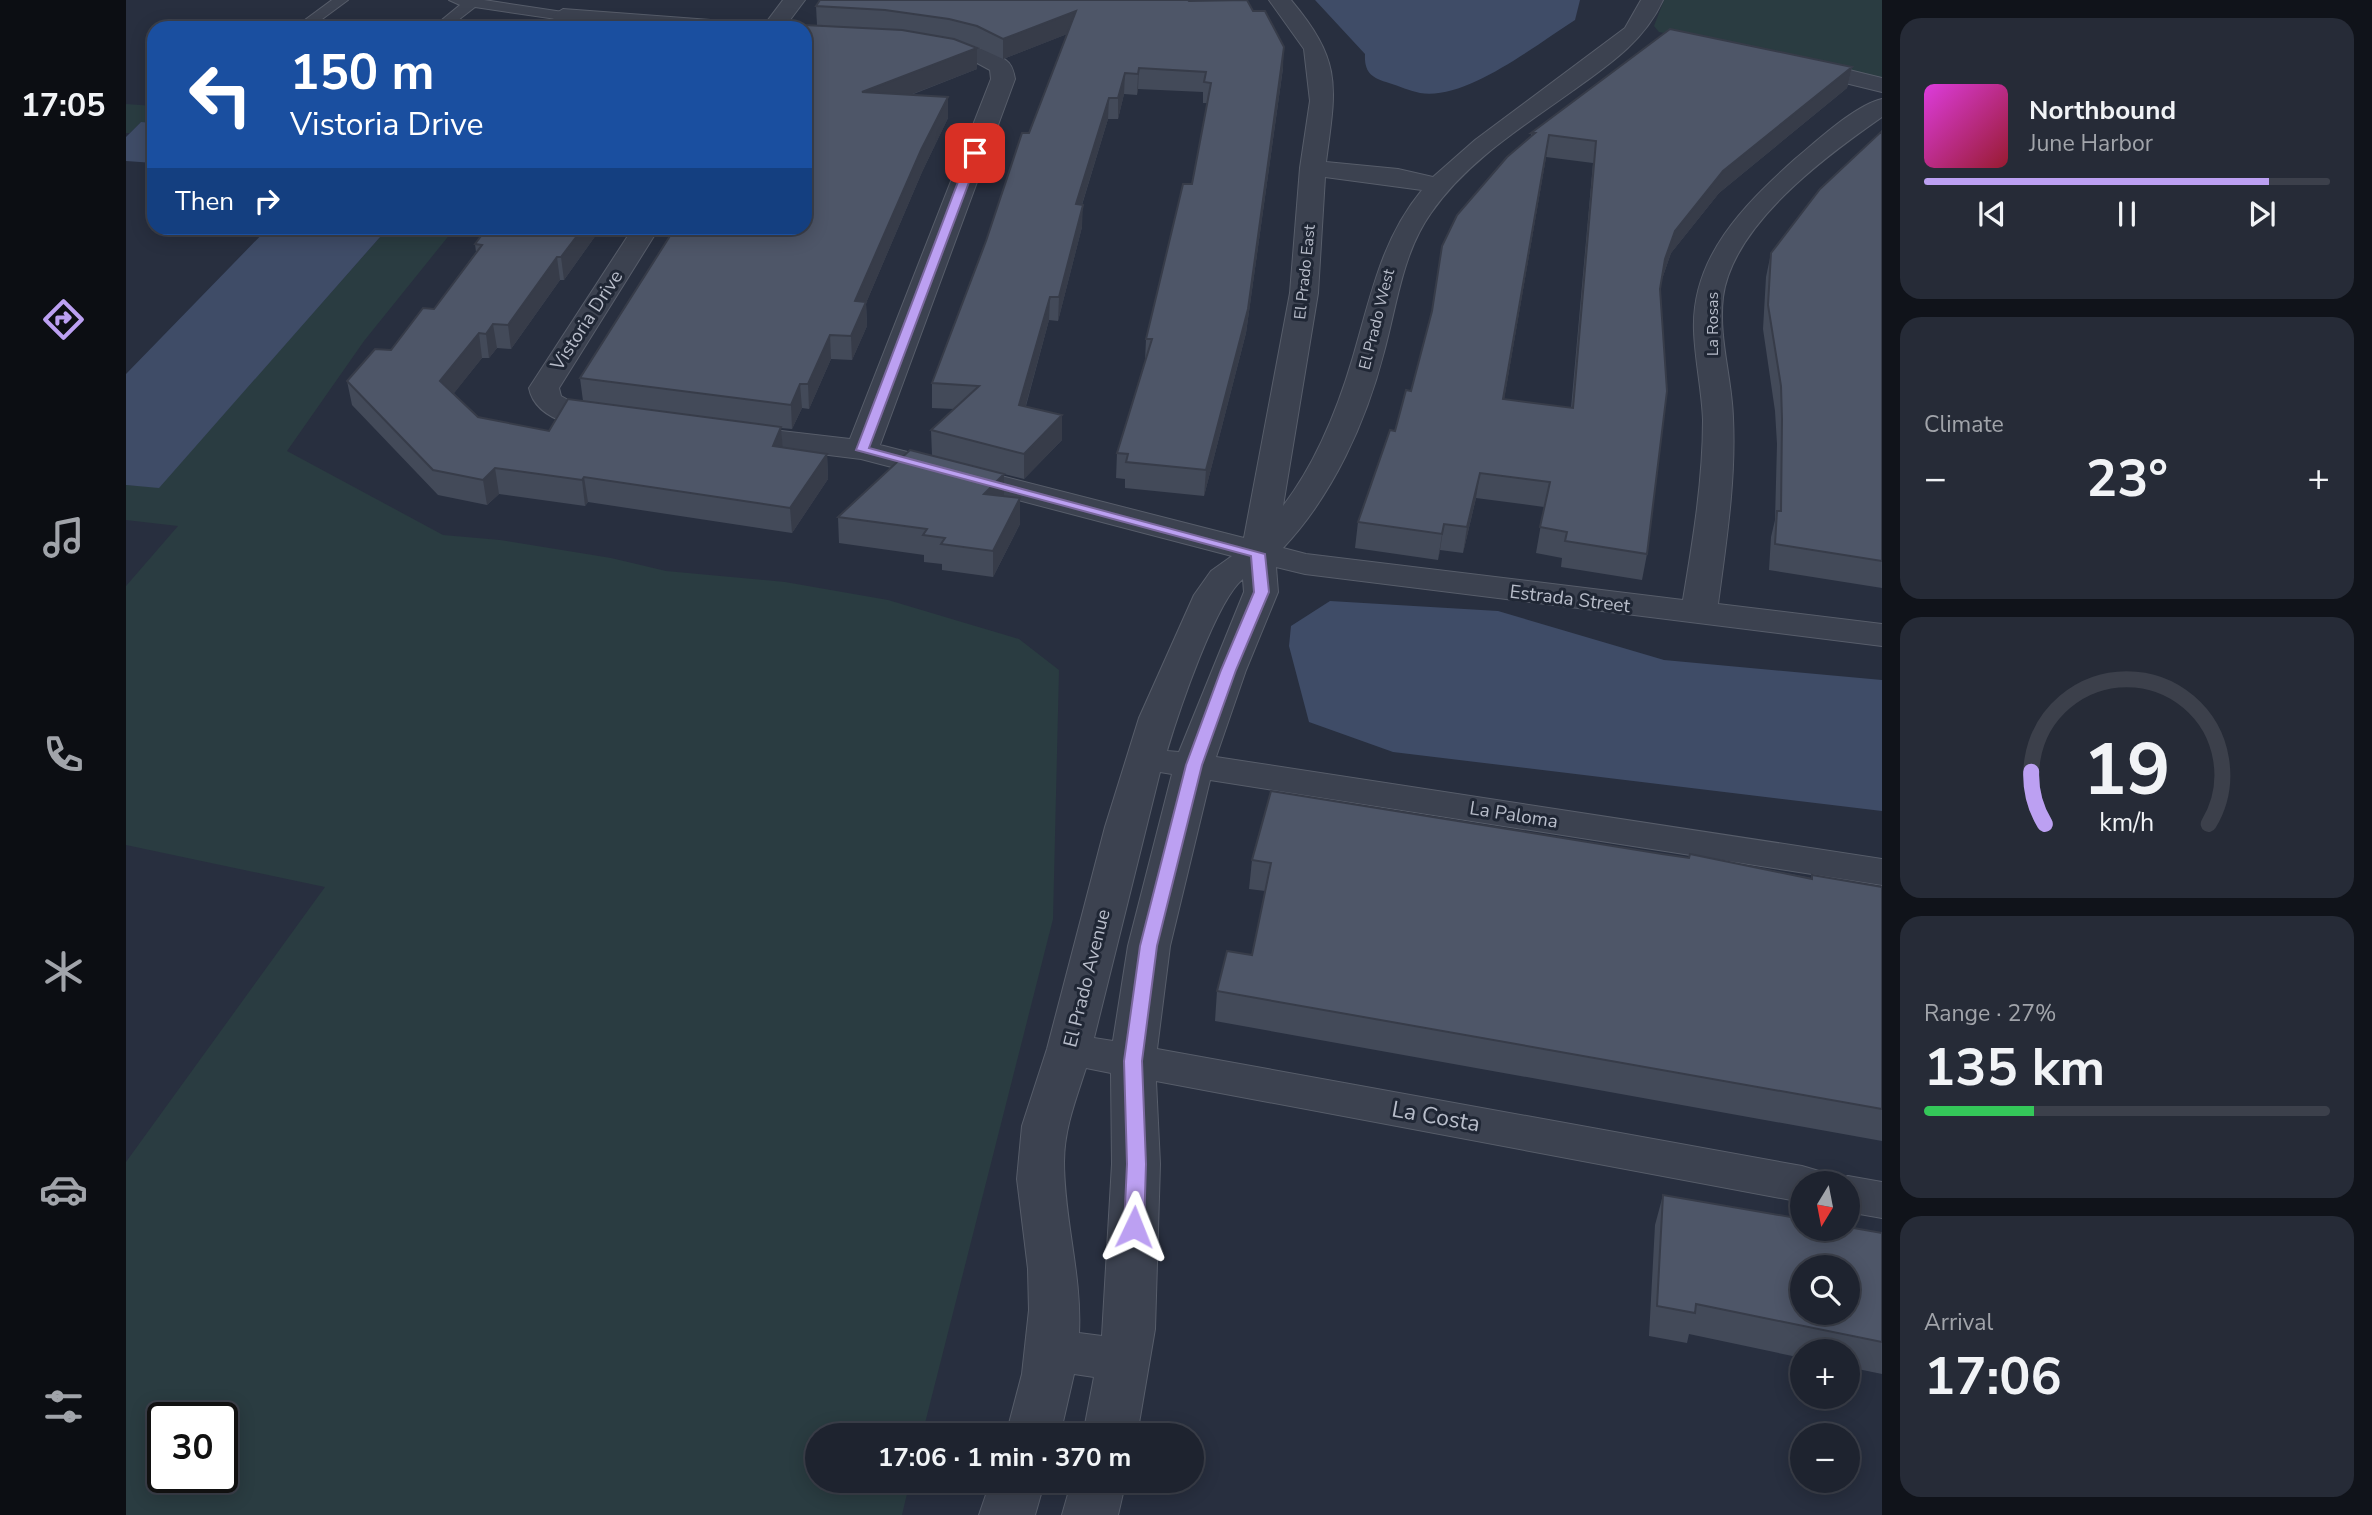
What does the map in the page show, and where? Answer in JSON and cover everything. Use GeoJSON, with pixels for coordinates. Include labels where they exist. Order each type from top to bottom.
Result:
{"type":"FeatureCollection","features":[{"type":"Feature","properties":{"kind":"street"},"geometry":{"type":"LineString","coordinates":[[778,21],[794,0]]}},
{"type":"Feature","properties":{"kind":"street","name":"El Prado East"},"geometry":{"type":"LineString","coordinates":[[1112,1423],[1125,1359],[1136,1164],[1133,1061],[1157,906],[1194,765],[1228,670],[1261,592],[1258,554],[1304,293],[1313,168],[1322,102],[1320,65],[1306,32],[1280,0]]}},
{"type":"Feature","properties":{"kind":"street","name":"El Prado West"},"geometry":{"type":"LineString","coordinates":[[1258,554],[1297,509],[1326,463],[1369,355],[1392,257],[1410,223],[1440,186],[1495,138],[1645,35],[1644,18],[1652,0]]}},
{"type":"Feature","properties":{"kind":"street"},"geometry":{"type":"LineString","coordinates":[[563,16],[630,21]]}},
{"type":"Feature","properties":{"kind":"street"},"geometry":{"type":"LineString","coordinates":[[862,450],[1003,79],[996,63],[982,55],[906,44]]}},
{"type":"Feature","properties":{"kind":"street"},"geometry":{"type":"LineString","coordinates":[[1774,58],[1882,85]]}},
{"type":"Feature","properties":{"kind":"street","name":"La Rosas"},"geometry":{"type":"LineString","coordinates":[[1699,613],[1717,474],[1718,416],[1709,320],[1713,280],[1733,240],[1757,211],[1826,147],[1882,106]]}},
{"type":"Feature","properties":{"kind":"street"},"geometry":{"type":"LineString","coordinates":[[1313,168],[1398,177],[1440,186]]}},
{"type":"Feature","properties":{"kind":"street","name":"Vistoria Drive"},"geometry":{"type":"LineString","coordinates":[[636,422],[565,411],[552,405],[544,392],[548,378],[641,235]]}},
{"type":"Feature","properties":{"kind":"street"},"geometry":{"type":"LineString","coordinates":[[701,430],[862,450],[1258,554]]}},
{"type":"Feature","properties":{"kind":"street","name":"Estrada Street"},"geometry":{"type":"LineString","coordinates":[[1258,554],[1328,568],[1882,635]]}},
{"type":"Feature","properties":{"kind":"street","name":"El Prado Avenue"},"geometry":{"type":"LineString","coordinates":[[1035,1423],[1050,1351],[1054,1315],[1053,1269],[1042,1202],[1040,1164],[1045,1128],[1069,1049],[1110,880],[1173,680],[1203,612],[1223,578],[1258,554]]}},
{"type":"Feature","properties":{"kind":"street","name":"La Paloma"},"geometry":{"type":"LineString","coordinates":[[1146,759],[1882,872]]}},
{"type":"Feature","properties":{"kind":"street","name":"La Costa"},"geometry":{"type":"LineString","coordinates":[[1069,1049],[1790,1182]]}},
{"type":"Feature","properties":{"kind":"street"},"geometry":{"type":"LineString","coordinates":[[1860,1196],[1882,1200]]}},
{"type":"Feature","properties":{"kind":"street"},"geometry":{"type":"LineString","coordinates":[[1050,1351],[1125,1359]]}},
{"type":"Feature","properties":{"kind":"street"},"geometry":{"type":"LineString","coordinates":[[1007,1515],[1014,1493]]}},
{"type":"Feature","properties":{"kind":"street"},"geometry":{"type":"LineString","coordinates":[[1090,1515],[1096,1493]]}},
{"type":"Feature","properties":{"kind":"lane"},"geometry":{"type":"LineString","coordinates":[[312,21],[341,0]]}},
{"type":"Feature","properties":{"kind":"lane"},"geometry":{"type":"LineString","coordinates":[[532,0],[539,9],[563,16]]}},
{"type":"Feature","properties":{"kind":"lane"},"geometry":{"type":"LineString","coordinates":[[445,21],[463,2],[563,16]]}},
{"type":"Feature","properties":{"kind":"shaded area"},"geometry":{"type":"Polygon","coordinates":[[[1664,0],[1882,0],[1882,80],[1659,32],[1654,26],[1664,0]]]}},
{"type":"Feature","properties":{"kind":"shaded area"},"geometry":{"type":"Polygon","coordinates":[[[126,104],[147,106],[147,122],[141,122],[130,133],[126,133],[126,104]]]}},
{"type":"Feature","properties":{"kind":"shaded area"},"geometry":{"type":"Polygon","coordinates":[[[382,235],[449,235],[364,341],[287,451],[443,535],[500,540],[611,558],[666,571],[785,582],[888,600],[1019,639],[1059,670],[1053,919],[925,1423],[805,1423],[805,1493],[907,1493],[902,1515],[126,1515],[126,1162],[325,887],[126,845],[126,586],[178,526],[126,520],[126,485],[159,487],[382,235]]]}},
{"type":"Feature","properties":{"kind":"water"},"geometry":{"type":"Polygon","coordinates":[[[1315,0],[1580,0],[1575,20],[1521,56],[1479,80],[1458,88],[1438,93],[1420,93],[1370,74],[1365,54],[1315,0]]]}},
{"type":"Feature","properties":{"kind":"water"},"geometry":{"type":"Polygon","coordinates":[[[141,122],[147,122],[147,162],[126,161],[126,137],[141,122]]]}},
{"type":"Feature","properties":{"kind":"water"},"geometry":{"type":"Polygon","coordinates":[[[261,235],[382,235],[159,488],[126,485],[126,374],[261,235]]]}},
{"type":"Feature","properties":{"kind":"water"},"geometry":{"type":"Polygon","coordinates":[[[1330,601],[1498,611],[1664,660],[1882,680],[1882,811],[1393,752],[1309,722],[1289,646],[1291,626],[1330,601]]]}},
{"type":"Feature","properties":{"kind":"building"},"geometry":{"type":"Polygon","coordinates":[[[820,0],[1247,0],[1253,11],[1265,11],[1284,47],[1248,309],[1206,470],[1126,462],[1128,454],[1117,453],[1152,339],[1146,339],[1183,184],[1192,184],[1211,83],[1204,82],[1206,72],[1139,68],[1138,74],[1125,73],[1118,98],[1109,98],[1076,204],[1083,205],[1059,297],[1050,297],[1019,405],[1062,415],[1024,454],[931,430],[979,386],[932,383],[986,241],[1022,133],[1029,133],[1076,11],[1003,39],[977,26],[949,19],[885,10],[816,6],[820,0]]]}},
{"type":"Feature","properties":{"kind":"building"},"geometry":{"type":"Polygon","coordinates":[[[812,25],[902,30],[954,39],[977,48],[862,92],[948,97],[921,150],[855,301],[866,302],[851,336],[830,335],[808,384],[800,384],[791,405],[580,378],[671,235],[812,235],[812,25]]]}},
{"type":"Feature","properties":{"kind":"building"},"geometry":{"type":"Polygon","coordinates":[[[1670,29],[1852,67],[1723,171],[1675,231],[1665,259],[1660,289],[1667,391],[1647,554],[1565,541],[1567,532],[1540,527],[1550,482],[1480,473],[1467,527],[1444,524],[1442,534],[1358,522],[1390,430],[1395,431],[1406,390],[1411,391],[1432,311],[1442,246],[1457,215],[1507,157],[1535,133],[1531,133],[1670,29]],[[1549,135],[1503,399],[1573,408],[1596,141],[1549,135]]]}},
{"type":"Feature","properties":{"kind":"building"},"geometry":{"type":"Polygon","coordinates":[[[1882,131],[1882,561],[1775,544],[1777,511],[1781,511],[1782,419],[1781,386],[1768,305],[1771,253],[1820,189],[1882,131]]]}},
{"type":"Feature","properties":{"kind":"building"},"geometry":{"type":"Polygon","coordinates":[[[482,235],[578,235],[561,257],[557,257],[508,325],[493,324],[486,334],[479,333],[440,381],[478,417],[549,431],[568,399],[781,427],[773,446],[827,454],[790,508],[584,477],[582,480],[495,468],[483,480],[433,470],[347,381],[375,349],[391,350],[423,308],[434,309],[482,245],[475,244],[482,235]]]}},
{"type":"Feature","properties":{"kind":"building"},"geometry":{"type":"Polygon","coordinates":[[[910,450],[1004,474],[984,494],[1020,498],[993,551],[941,544],[945,538],[923,535],[927,529],[838,517],[910,450]]]}},
{"type":"Feature","properties":{"kind":"building"},"geometry":{"type":"Polygon","coordinates":[[[1271,791],[1662,854],[1689,858],[1690,854],[1812,879],[1812,875],[1882,887],[1882,1109],[1217,991],[1227,951],[1252,955],[1271,863],[1252,860],[1271,791]]]}},
{"type":"Feature","properties":{"kind":"building"},"geometry":{"type":"Polygon","coordinates":[[[1663,1195],[1790,1217],[1790,1241],[1860,1241],[1860,1229],[1882,1233],[1882,1342],[1799,1325],[1860,1325],[1860,1255],[1790,1255],[1790,1323],[1696,1304],[1695,1313],[1657,1306],[1663,1195]]]}},
{"type":"Feature","properties":{"kind":"route"},"geometry":{"type":"LineString","coordinates":[[975,153],[862,450],[1258,554],[1261,592],[1228,670],[1194,765],[1149,946],[1133,1061],[1136,1164],[1134,1227]]}}]}
